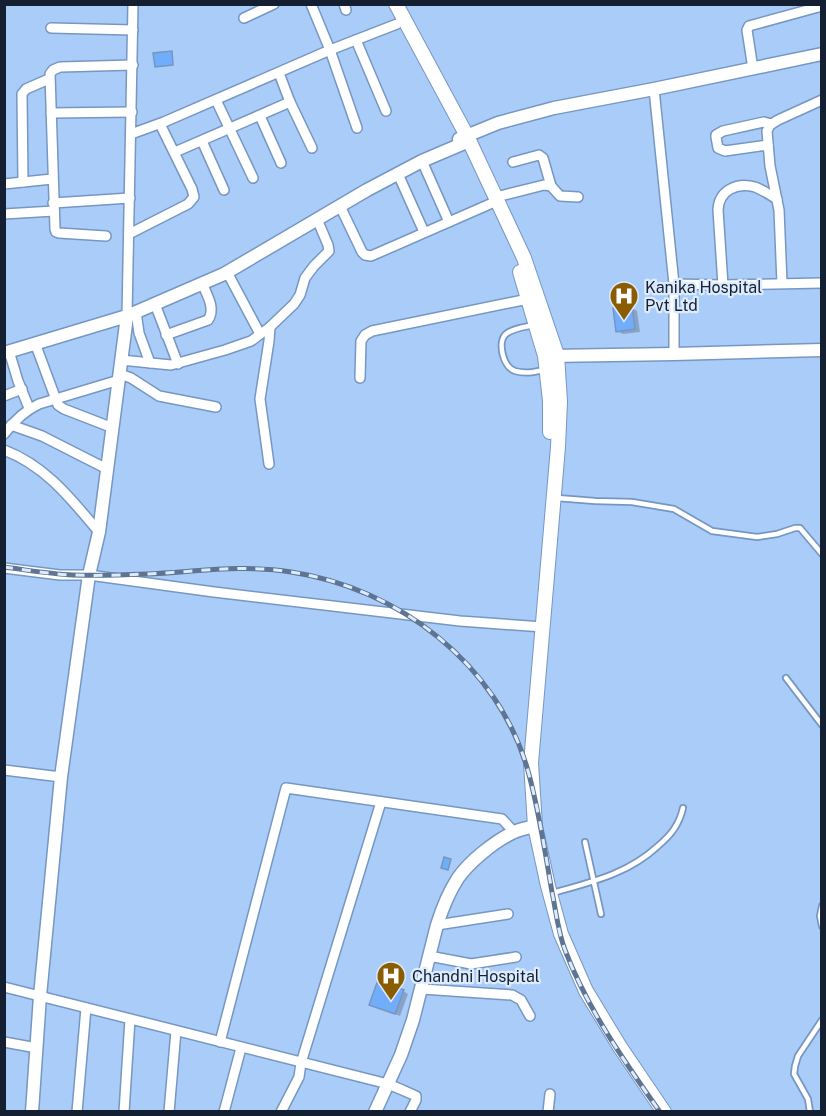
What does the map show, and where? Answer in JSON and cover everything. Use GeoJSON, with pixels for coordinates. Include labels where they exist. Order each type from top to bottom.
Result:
{"type":"FeatureCollection","features":[{"type":"Feature","properties":{"kind":"main road"},"geometry":{"type":"LineString","coordinates":[[387,4],[464,140]]}},
{"type":"Feature","properties":{"kind":"main road"},"geometry":{"type":"LineString","coordinates":[[396,4],[493,201],[524,258],[560,402],[554,498],[548,515]]}},
{"type":"Feature","properties":{"kind":"main road"},"geometry":{"type":"LineString","coordinates":[[533,298],[535,325],[549,360],[550,446],[548,515],[525,828],[553,934],[580,994],[613,1053],[655,1112]]}},
{"type":"Feature","properties":{"kind":"main road"},"geometry":{"type":"LineString","coordinates":[[525,828],[550,894],[561,934],[586,991],[664,1112]]}},
{"type":"Feature","properties":{"kind":"street"},"geometry":{"type":"LineString","coordinates":[[32,1112],[40,996],[61,777],[89,575],[99,532],[119,377],[132,314],[129,234],[134,4]]}},
{"type":"Feature","properties":{"kind":"street"},"geometry":{"type":"LineString","coordinates":[[244,18],[274,4]]}},
{"type":"Feature","properties":{"kind":"street"},"geometry":{"type":"LineString","coordinates":[[310,4],[330,50],[357,128]]}},
{"type":"Feature","properties":{"kind":"street"},"geometry":{"type":"LineString","coordinates":[[753,69],[747,30],[749,26],[822,6]]}},
{"type":"Feature","properties":{"kind":"street"},"geometry":{"type":"LineString","coordinates":[[131,134],[160,124],[330,50],[397,24]]}},
{"type":"Feature","properties":{"kind":"street"},"geometry":{"type":"LineString","coordinates":[[51,28],[133,30]]}},
{"type":"Feature","properties":{"kind":"street"},"geometry":{"type":"LineString","coordinates":[[356,40],[386,111]]}},
{"type":"Feature","properties":{"kind":"street"},"geometry":{"type":"LineString","coordinates":[[29,408],[7,352],[132,314],[227,272],[398,174],[498,123],[554,108],[822,54]]}},
{"type":"Feature","properties":{"kind":"street"},"geometry":{"type":"LineString","coordinates":[[106,236],[56,232],[53,207],[50,74],[60,67],[132,65]]}},
{"type":"Feature","properties":{"kind":"street"},"geometry":{"type":"LineString","coordinates":[[279,73],[312,148]]}},
{"type":"Feature","properties":{"kind":"street"},"geometry":{"type":"LineString","coordinates":[[23,182],[22,94],[31,86],[50,79]]}},
{"type":"Feature","properties":{"kind":"street"},"geometry":{"type":"LineString","coordinates":[[654,89],[674,284],[674,354]]}},
{"type":"Feature","properties":{"kind":"street"},"geometry":{"type":"LineString","coordinates":[[216,100],[253,178]]}},
{"type":"Feature","properties":{"kind":"street"},"geometry":{"type":"LineString","coordinates":[[782,283],[779,210],[770,166],[767,131],[771,124],[778,120],[822,100]]}},
{"type":"Feature","properties":{"kind":"street"},"geometry":{"type":"LineString","coordinates":[[175,152],[290,102]]}},
{"type":"Feature","properties":{"kind":"street"},"geometry":{"type":"LineString","coordinates":[[51,113],[132,112]]}},
{"type":"Feature","properties":{"kind":"street"},"geometry":{"type":"LineString","coordinates":[[260,116],[281,163]]}},
{"type":"Feature","properties":{"kind":"street"},"geometry":{"type":"LineString","coordinates":[[768,145],[725,151],[718,148],[716,135],[723,131],[764,122],[771,124]]}},
{"type":"Feature","properties":{"kind":"street"},"geometry":{"type":"LineString","coordinates":[[129,234],[188,204],[194,197],[160,124]]}},
{"type":"Feature","properties":{"kind":"street"},"geometry":{"type":"LineString","coordinates":[[202,141],[224,190]]}},
{"type":"Feature","properties":{"kind":"street"},"geometry":{"type":"LineString","coordinates":[[513,162],[539,155],[543,158],[551,186],[560,196],[578,197]]}},
{"type":"Feature","properties":{"kind":"street"},"geometry":{"type":"LineString","coordinates":[[422,161],[449,222]]}},
{"type":"Feature","properties":{"kind":"street"},"geometry":{"type":"LineString","coordinates":[[398,174],[424,232]]}},
{"type":"Feature","properties":{"kind":"street"},"geometry":{"type":"LineString","coordinates":[[4,184],[52,179]]}},
{"type":"Feature","properties":{"kind":"street"},"geometry":{"type":"LineString","coordinates":[[340,206],[359,246],[368,256],[378,254],[493,201],[544,185],[551,186]]}},
{"type":"Feature","properties":{"kind":"street"},"geometry":{"type":"LineString","coordinates":[[723,285],[718,210],[723,195],[729,188],[749,186],[777,199]]}},
{"type":"Feature","properties":{"kind":"street"},"geometry":{"type":"LineString","coordinates":[[4,214],[130,198]]}},
{"type":"Feature","properties":{"kind":"street"},"geometry":{"type":"LineString","coordinates":[[122,360],[178,364],[251,341],[270,327],[297,300],[305,278],[329,251],[317,219]]}},
{"type":"Feature","properties":{"kind":"street"},"geometry":{"type":"LineString","coordinates":[[227,272],[260,334]]}},
{"type":"Feature","properties":{"kind":"street"},"geometry":{"type":"LineString","coordinates":[[166,335],[208,320],[212,310],[202,283]]}},
{"type":"Feature","properties":{"kind":"street"},"geometry":{"type":"LineString","coordinates":[[674,284],[822,283]]}},
{"type":"Feature","properties":{"kind":"street"},"geometry":{"type":"LineString","coordinates":[[360,378],[361,341],[372,331],[533,298]]}},
{"type":"Feature","properties":{"kind":"street"},"geometry":{"type":"LineString","coordinates":[[155,304],[178,364]]}},
{"type":"Feature","properties":{"kind":"street"},"geometry":{"type":"LineString","coordinates":[[132,314],[150,363]]}},
{"type":"Feature","properties":{"kind":"street"},"geometry":{"type":"LineString","coordinates":[[269,464],[260,399],[270,327]]}},
{"type":"Feature","properties":{"kind":"street"},"geometry":{"type":"LineString","coordinates":[[35,343],[58,405],[112,428]]}},
{"type":"Feature","properties":{"kind":"street"},"geometry":{"type":"LineString","coordinates":[[549,360],[822,350]]}},
{"type":"Feature","properties":{"kind":"street"},"geometry":{"type":"LineString","coordinates":[[4,434],[29,408],[119,377],[131,378],[159,396],[216,407]]}},
{"type":"Feature","properties":{"kind":"street"},"geometry":{"type":"LineString","coordinates":[[4,396],[22,389]]}},
{"type":"Feature","properties":{"kind":"street"},"geometry":{"type":"LineString","coordinates":[[11,425],[42,436],[107,469]]}},
{"type":"Feature","properties":{"kind":"street"},"geometry":{"type":"LineString","coordinates":[[4,450],[32,464],[57,483],[99,532]]}},
{"type":"Feature","properties":{"kind":"street"},"geometry":{"type":"LineString","coordinates":[[4,568],[60,575],[89,575],[460,621],[539,627]]}},
{"type":"Feature","properties":{"kind":"street"},"geometry":{"type":"LineString","coordinates":[[4,770],[61,777]]}},
{"type":"Feature","properties":{"kind":"street"},"geometry":{"type":"LineString","coordinates":[[220,1042],[286,788],[502,819],[525,828]]}},
{"type":"Feature","properties":{"kind":"street"},"geometry":{"type":"LineString","coordinates":[[281,1112],[299,1077],[301,1063],[381,802]]}},
{"type":"Feature","properties":{"kind":"street"},"geometry":{"type":"LineString","coordinates":[[375,1112],[404,1046],[422,989],[436,925],[458,877],[493,845],[525,828]]}},
{"type":"Feature","properties":{"kind":"street"},"geometry":{"type":"LineString","coordinates":[[436,925],[508,914]]}},
{"type":"Feature","properties":{"kind":"street"},"geometry":{"type":"LineString","coordinates":[[429,956],[471,964],[516,957]]}},
{"type":"Feature","properties":{"kind":"street"},"geometry":{"type":"LineString","coordinates":[[4,987],[388,1084],[416,1096],[410,1112]]}},
{"type":"Feature","properties":{"kind":"street"},"geometry":{"type":"LineString","coordinates":[[422,989],[512,994],[521,1000],[530,1016]]}},
{"type":"Feature","properties":{"kind":"street"},"geometry":{"type":"LineString","coordinates":[[77,1112],[86,1008]]}},
{"type":"Feature","properties":{"kind":"street"},"geometry":{"type":"LineString","coordinates":[[123,1112],[130,1019]]}},
{"type":"Feature","properties":{"kind":"street"},"geometry":{"type":"LineString","coordinates":[[169,1112],[176,1031]]}},
{"type":"Feature","properties":{"kind":"street"},"geometry":{"type":"LineString","coordinates":[[4,1042],[36,1048]]}},
{"type":"Feature","properties":{"kind":"street"},"geometry":{"type":"LineString","coordinates":[[224,1112],[241,1048]]}},
{"type":"Feature","properties":{"kind":"street"},"geometry":{"type":"LineString","coordinates":[[548,1112],[550,1094]]}},
{"type":"Feature","properties":{"kind":"lane"},"geometry":{"type":"LineString","coordinates":[[535,325],[512,330],[505,335],[501,343],[508,368],[530,373],[549,360]]}},
{"type":"Feature","properties":{"kind":"lane"},"geometry":{"type":"LineString","coordinates":[[554,498],[632,502],[674,509],[712,531],[749,536],[758,537],[800,528],[822,554]]}},
{"type":"Feature","properties":{"kind":"lane"},"geometry":{"type":"LineString","coordinates":[[786,678],[822,725]]}},
{"type":"Feature","properties":{"kind":"lane"},"geometry":{"type":"LineString","coordinates":[[550,894],[621,872],[644,858],[672,833],[683,808]]}},
{"type":"Feature","properties":{"kind":"lane"},"geometry":{"type":"LineString","coordinates":[[585,842],[601,914]]}},
{"type":"Feature","properties":{"kind":"lane"},"geometry":{"type":"LineString","coordinates":[[822,906],[820,916],[822,926]]}},
{"type":"Feature","properties":{"kind":"lane"},"geometry":{"type":"LineString","coordinates":[[810,1112],[808,1099],[794,1074],[795,1066],[801,1050],[822,1020]]}},
{"type":"Feature","properties":{"kind":"building"},"geometry":{"type":"Polygon","coordinates":[[[172,51],[173,65],[155,67],[153,53],[172,51]]]}},
{"type":"Feature","properties":{"kind":"building"},"geometry":{"type":"Polygon","coordinates":[[[632,306],[635,329],[616,332],[613,308],[632,306]]]}},
{"type":"Feature","properties":{"kind":"building"},"geometry":{"type":"Polygon","coordinates":[[[444,857],[451,859],[448,870],[441,868],[444,857]]]}},
{"type":"Feature","properties":{"kind":"building"},"geometry":{"type":"Polygon","coordinates":[[[378,980],[404,990],[395,1014],[369,1005],[378,980]]]}},
{"type":"Feature","properties":{"kind":"railway"},"geometry":{"type":"LineString","coordinates":[[4,567],[82,575],[237,569],[291,572],[331,581],[369,595],[405,614],[438,637],[468,665],[493,697],[514,732],[532,786],[557,921],[565,950],[595,1013],[660,1112]]}},
{"type":"Feature","properties":{"kind":"place","name":"Kanika Hospital Pvt Ltd"},"geometry":{"type":"Point","coordinates":[624,322]}},
{"type":"Feature","properties":{"kind":"place","name":"Chandni Hospital"},"geometry":{"type":"Point","coordinates":[391,1002]}}]}
